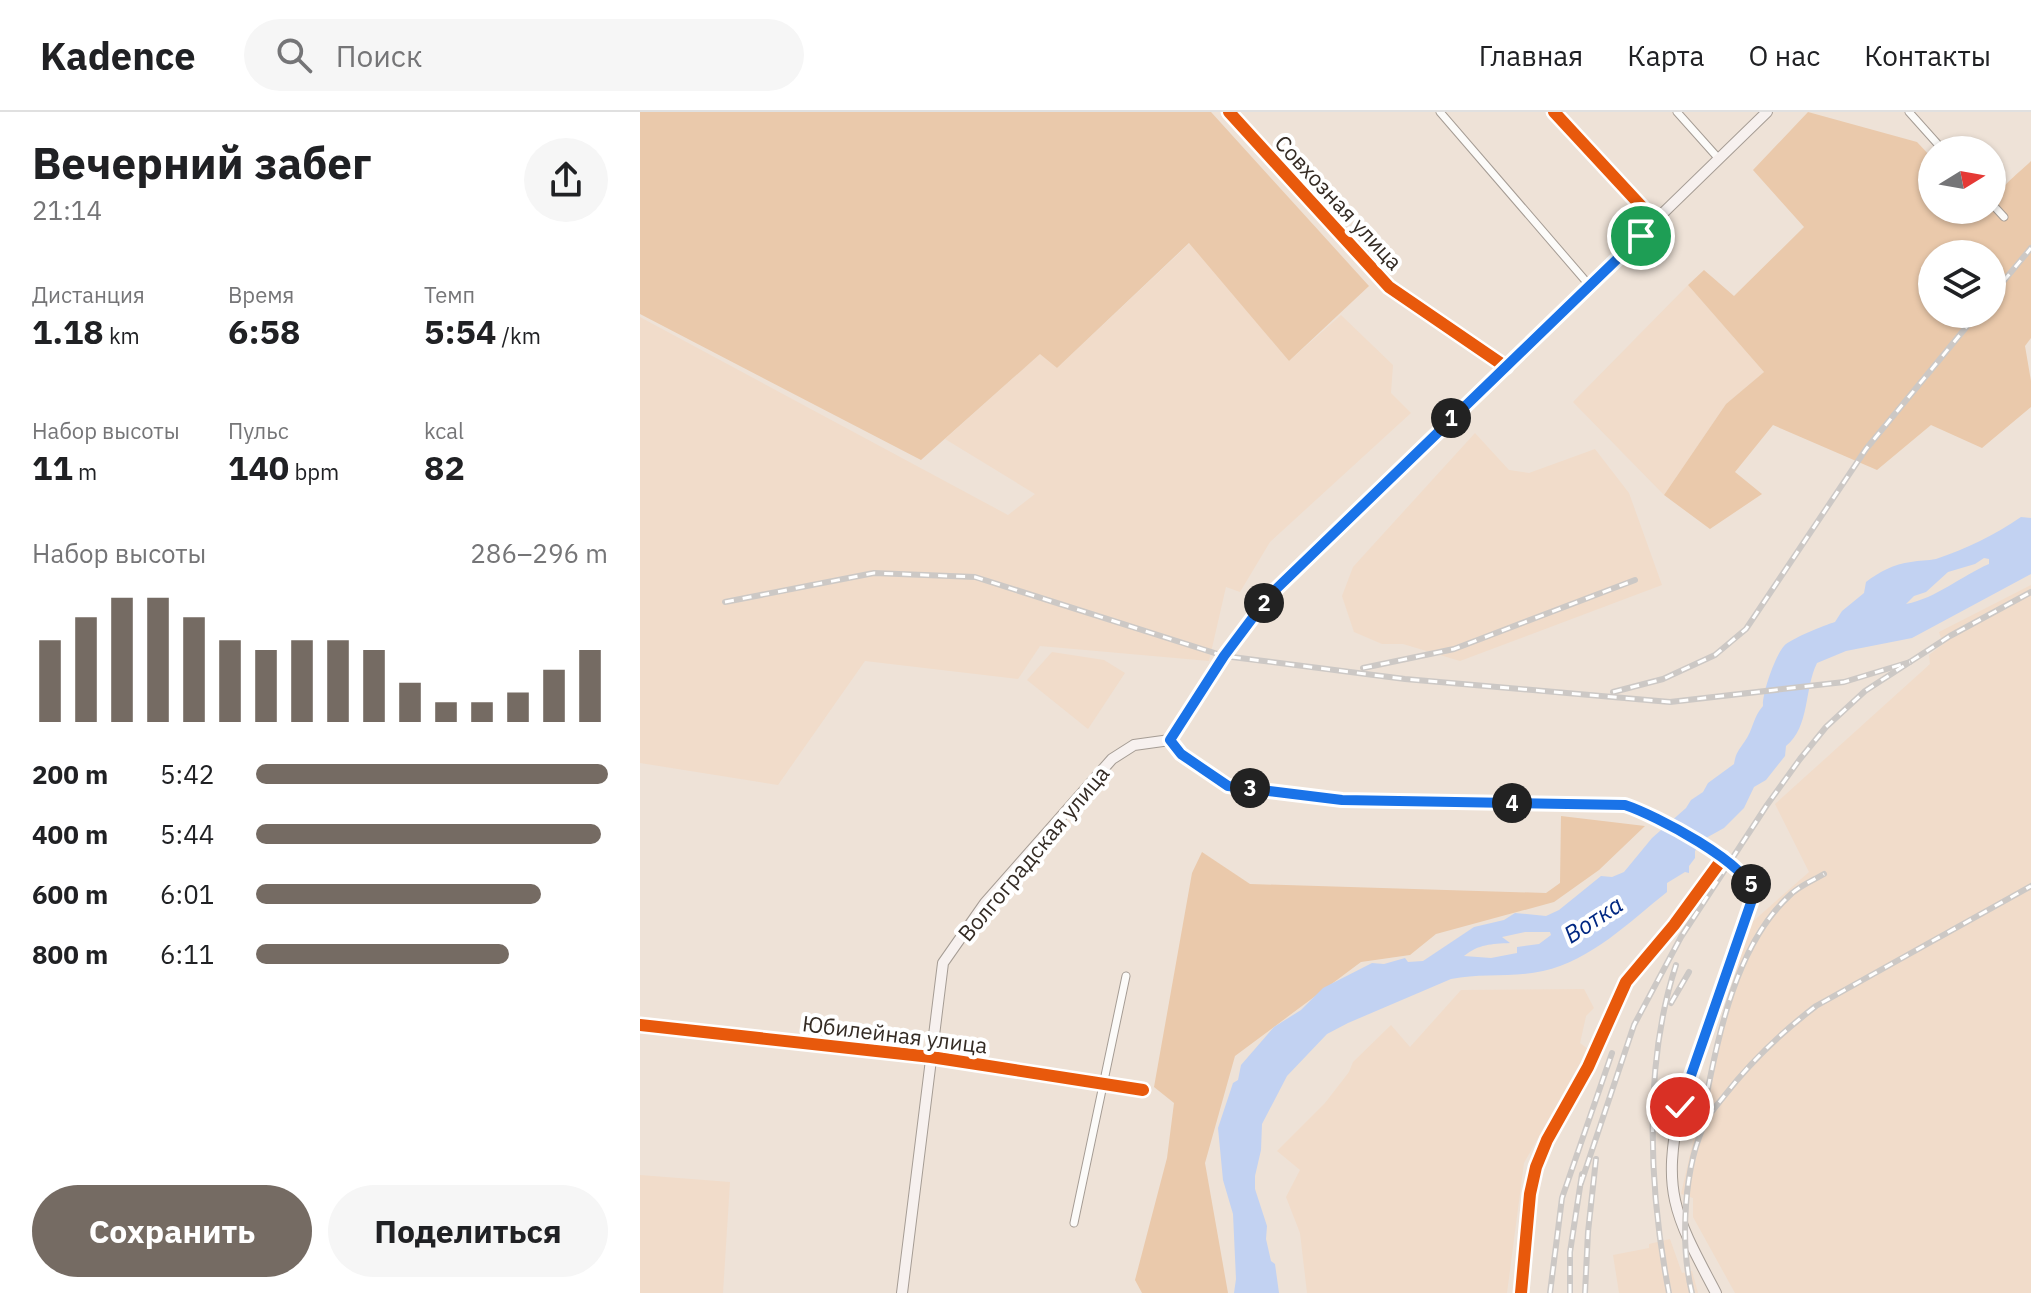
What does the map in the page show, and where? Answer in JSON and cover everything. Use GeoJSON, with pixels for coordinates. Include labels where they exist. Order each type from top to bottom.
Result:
{"type":"FeatureCollection","features":[{"type":"Feature","properties":{"kind":"main road"},"geometry":{"type":"LineString","coordinates":[[1716,1293],[1677,1216],[1671,1175],[1672,1143],[1680,1107],[1754,894],[1748,879],[1720,856],[1644,812],[1625,805],[1342,800],[1228,786],[1181,754],[1170,740],[1224,656],[1269,596],[1767,112]]}},
{"type":"Feature","properties":{"kind":"main road","name":"Волгоградская улица"},"geometry":{"type":"LineString","coordinates":[[902,1293],[943,963],[985,903],[1112,759],[1134,745],[1170,740]]}},
{"type":"Feature","properties":{"kind":"street","name":"Совхозная улица"},"geometry":{"type":"LineString","coordinates":[[1229,112],[1389,287],[1506,367]]}},
{"type":"Feature","properties":{"kind":"street"},"geometry":{"type":"LineString","coordinates":[[1440,112],[1590,286]]}},
{"type":"Feature","properties":{"kind":"street"},"geometry":{"type":"LineString","coordinates":[[1554,112],[1655,221]]}},
{"type":"Feature","properties":{"kind":"street"},"geometry":{"type":"LineString","coordinates":[[1677,112],[1719,159]]}},
{"type":"Feature","properties":{"kind":"street"},"geometry":{"type":"LineString","coordinates":[[1909,112],[1930,136]]}},
{"type":"Feature","properties":{"kind":"street"},"geometry":{"type":"LineString","coordinates":[[1521,1293],[1530,1194],[1547,1140],[1588,1067],[1626,982],[1682,915],[1720,856]]}},
{"type":"Feature","properties":{"kind":"street"},"geometry":{"type":"LineString","coordinates":[[1074,1223],[1126,976]]}},
{"type":"Feature","properties":{"kind":"street","name":"Юбилейная улица"},"geometry":{"type":"LineString","coordinates":[[640,1025],[931,1057],[1143,1090]]}},
{"type":"Feature","properties":{"kind":"shaded area"},"geometry":{"type":"Polygon","coordinates":[[[640,112],[1211,112],[1369,286],[1289,361],[1189,243],[1057,368],[1040,354],[921,460],[640,314],[640,112]]]}},
{"type":"Feature","properties":{"kind":"shaded area"},"geometry":{"type":"Polygon","coordinates":[[[1808,112],[1917,142],[1918,224],[2006,224],[2006,185],[2031,161],[2031,338],[2025,346],[2031,381],[2031,407],[1982,448],[1931,425],[1877,470],[1773,425],[1735,472],[1762,494],[1710,529],[1664,495],[1726,404],[1764,372],[1688,285],[1704,270],[1734,296],[1804,227],[1753,170],[1808,112]]]}},
{"type":"Feature","properties":{"kind":"shaded area"},"geometry":{"type":"Polygon","coordinates":[[[1190,243],[1289,361],[1341,315],[1393,365],[1391,393],[1411,413],[1270,542],[1240,592],[1226,587],[1209,661],[1040,646],[1018,679],[865,661],[778,785],[640,763],[640,317],[1008,515],[1035,494],[945,439],[1041,353],[1057,368],[1190,243]]]}},
{"type":"Feature","properties":{"kind":"shaded area"},"geometry":{"type":"Polygon","coordinates":[[[1688,285],[1764,372],[1726,404],[1664,495],[1573,402],[1688,285]]]}},
{"type":"Feature","properties":{"kind":"shaded area"},"geometry":{"type":"Polygon","coordinates":[[[1475,433],[1509,470],[1529,473],[1595,449],[1629,493],[1662,585],[1460,661],[1403,644],[1382,644],[1354,632],[1342,596],[1353,567],[1475,433]]]}},
{"type":"Feature","properties":{"kind":"shaded area"},"geometry":{"type":"Polygon","coordinates":[[[2031,585],[2031,1293],[1735,1293],[1693,1217],[1693,1198],[1681,1194],[1715,1044],[1750,924],[1809,872],[1775,804],[1930,664],[1929,655],[1943,644],[1939,632],[2031,585]]]}},
{"type":"Feature","properties":{"kind":"shaded area"},"geometry":{"type":"Polygon","coordinates":[[[1052,652],[1104,660],[1125,673],[1088,729],[1027,680],[1052,652]]]}},
{"type":"Feature","properties":{"kind":"shaded area"},"geometry":{"type":"Polygon","coordinates":[[[1561,816],[1645,826],[1599,870],[1554,902],[1436,934],[1410,955],[1361,962],[1235,1056],[1205,1163],[1228,1293],[1142,1293],[1135,1280],[1167,1158],[1174,1103],[1154,1087],[1192,873],[1202,852],[1250,884],[1546,893],[1560,883],[1561,816]]]}},
{"type":"Feature","properties":{"kind":"shaded area"},"geometry":{"type":"Polygon","coordinates":[[[1584,989],[1594,1008],[1586,1016],[1580,1043],[1588,1049],[1524,1163],[1507,1293],[1307,1293],[1300,1233],[1286,1197],[1300,1170],[1277,1151],[1325,1103],[1353,1062],[1391,1025],[1410,1047],[1461,990],[1584,989]]]}},
{"type":"Feature","properties":{"kind":"shaded area"},"geometry":{"type":"Polygon","coordinates":[[[640,1175],[730,1182],[723,1293],[640,1293],[640,1175]]]}},
{"type":"Feature","properties":{"kind":"shaded area"},"geometry":{"type":"Polygon","coordinates":[[[1670,1239],[1682,1273],[1692,1271],[1698,1293],[1619,1293],[1613,1255],[1649,1248],[1649,1244],[1670,1239]]]}},
{"type":"Feature","properties":{"kind":"water","name":"Вотка"},"geometry":{"type":"Polygon","coordinates":[[[2021,517],[2031,518],[2031,574],[1912,638],[1846,651],[1817,663],[1803,718],[1794,738],[1786,746],[1785,756],[1766,780],[1754,787],[1744,808],[1724,828],[1706,838],[1695,851],[1689,873],[1685,872],[1667,883],[1667,892],[1609,939],[1578,958],[1543,971],[1451,979],[1327,1034],[1287,1076],[1262,1124],[1255,1189],[1267,1226],[1266,1239],[1271,1261],[1275,1264],[1279,1293],[1234,1293],[1233,1214],[1223,1180],[1218,1128],[1241,1065],[1274,1027],[1301,1010],[1323,988],[1372,963],[1384,964],[1405,958],[1408,962],[1423,961],[1474,927],[1504,920],[1515,913],[1546,916],[1559,910],[1601,876],[1612,877],[1624,872],[1652,838],[1703,792],[1708,783],[1734,764],[1763,706],[1770,675],[1784,646],[1835,622],[1842,611],[1864,593],[1866,582],[1881,572],[1914,561],[1933,560],[1947,555],[2021,517]],[[1984,558],[1948,572],[1926,592],[1914,596],[1906,604],[1928,597],[1989,564],[1989,559],[1984,558]],[[1525,932],[1502,937],[1510,943],[1480,947],[1464,956],[1491,958],[1517,953],[1517,947],[1539,944],[1551,935],[1550,932],[1525,932]]]}},
{"type":"Feature","properties":{"kind":"railway"},"geometry":{"type":"LineString","coordinates":[[2006,278],[2031,248]]}},
{"type":"Feature","properties":{"kind":"railway"},"geometry":{"type":"LineString","coordinates":[[1613,692],[1663,679],[1715,655],[1746,629],[1866,449],[1965,328]]}},
{"type":"Feature","properties":{"kind":"railway"},"geometry":{"type":"LineString","coordinates":[[725,602],[874,573],[975,577],[1224,656],[1405,679],[1670,702],[1844,682],[1910,662]]}},
{"type":"Feature","properties":{"kind":"railway"},"geometry":{"type":"LineString","coordinates":[[1363,668],[1454,649],[1635,580]]}},
{"type":"Feature","properties":{"kind":"railway"},"geometry":{"type":"LineString","coordinates":[[1581,1183],[1634,1025],[1681,937],[1800,759],[1826,727],[1865,691],[1950,636],[2031,592]]}},
{"type":"Feature","properties":{"kind":"railway"},"geometry":{"type":"LineString","coordinates":[[1701,1123],[1720,1034],[1739,973],[1752,945],[1788,897],[1824,874]]}},
{"type":"Feature","properties":{"kind":"railway"},"geometry":{"type":"LineString","coordinates":[[1692,1293],[1685,1229],[1693,1159],[1707,1119],[1735,1082],[1768,1047],[1816,1006],[2031,886]]}},
{"type":"Feature","properties":{"kind":"railway"},"geometry":{"type":"LineString","coordinates":[[1669,1293],[1657,1212],[1653,1128],[1658,1044],[1676,965]]}},
{"type":"Feature","properties":{"kind":"railway"},"geometry":{"type":"LineString","coordinates":[[1671,1003],[1689,972]]}},
{"type":"Feature","properties":{"kind":"railway"},"geometry":{"type":"LineString","coordinates":[[1550,1293],[1562,1198],[1612,1053]]}},
{"type":"Feature","properties":{"kind":"railway"},"geometry":{"type":"LineString","coordinates":[[1585,1293],[1596,1159]]}},
{"type":"Feature","properties":{"kind":"railway"},"geometry":{"type":"LineString","coordinates":[[1570,1293],[1570,1252],[1582,1174]]}},
{"type":"Feature","properties":{"kind":"cycle path"},"geometry":{"type":"LineString","coordinates":[[1229,112],[1389,287],[1506,367]]}},
{"type":"Feature","properties":{"kind":"cycle path"},"geometry":{"type":"LineString","coordinates":[[1554,112],[1655,221]]}},
{"type":"Feature","properties":{"kind":"cycle path"},"geometry":{"type":"LineString","coordinates":[[1521,1293],[1530,1194],[1547,1140],[1588,1067],[1626,982],[1674,925],[1723,858]]}},
{"type":"Feature","properties":{"kind":"cycle path"},"geometry":{"type":"LineString","coordinates":[[640,1025],[931,1057],[1143,1090]]}},
{"type":"Feature","properties":{"kind":"route"},"geometry":{"type":"LineString","coordinates":[[1641,236],[1269,596],[1224,656],[1170,740],[1181,754],[1228,786],[1342,800],[1625,805],[1644,812],[1730,863],[1748,879],[1754,894],[1680,1107]]}}]}
